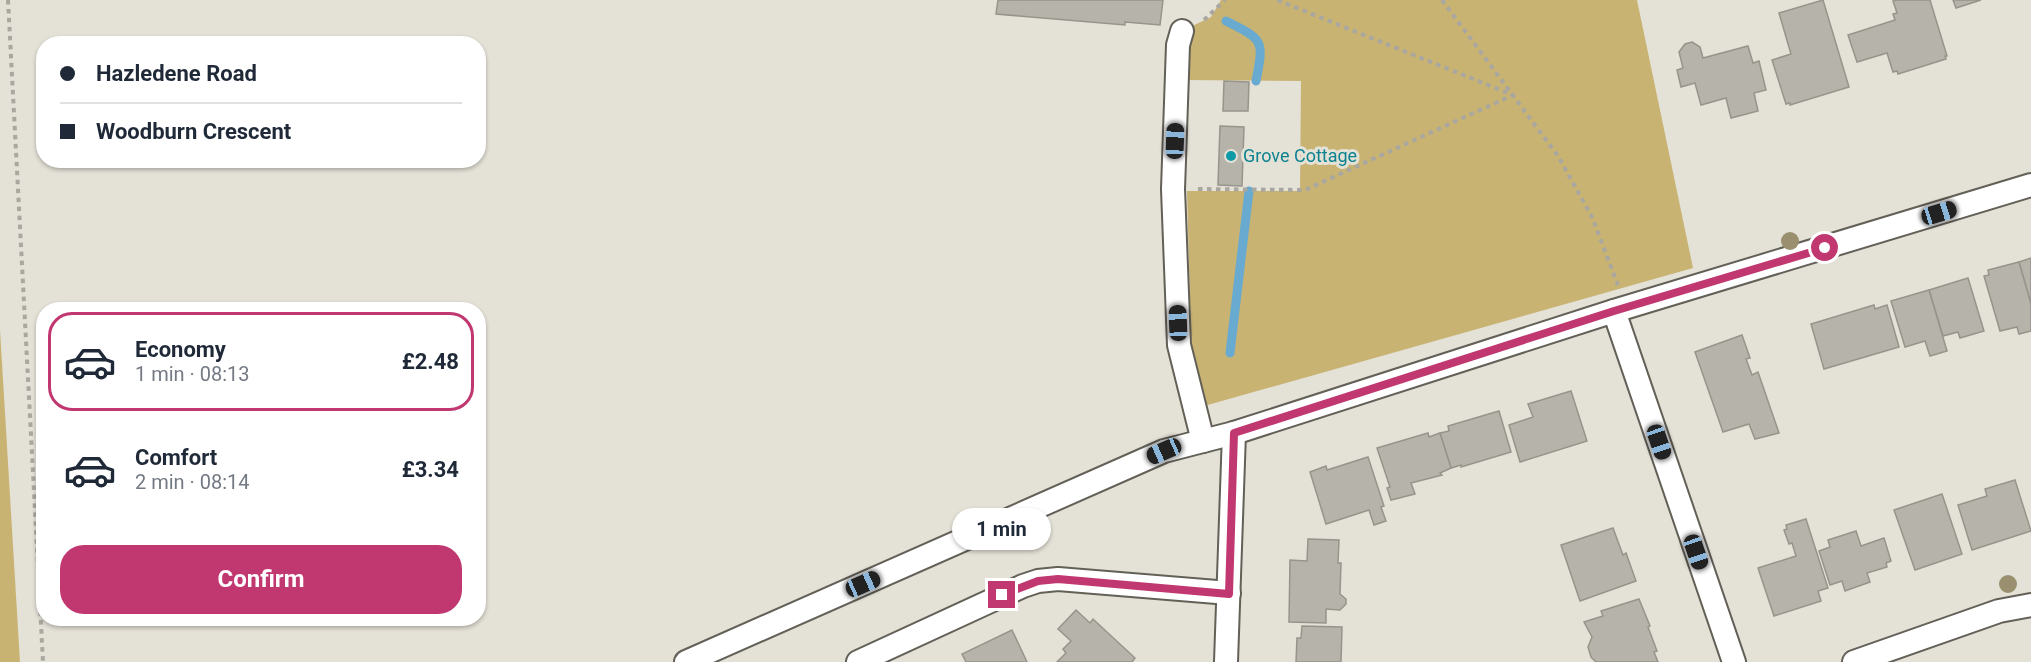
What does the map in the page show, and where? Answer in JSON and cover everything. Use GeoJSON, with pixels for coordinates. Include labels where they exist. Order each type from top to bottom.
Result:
{"type":"FeatureCollection","features":[{"type":"Feature","properties":{"kind":"street"},"geometry":{"type":"LineString","coordinates":[[1182,31],[1178,45],[1173,189],[1179,345],[1203,441]]}},
{"type":"Feature","properties":{"kind":"street"},"geometry":{"type":"LineString","coordinates":[[686,662],[1164,451],[1234,433],[1614,311],[2031,185]]}},
{"type":"Feature","properties":{"kind":"street"},"geometry":{"type":"LineString","coordinates":[[1614,311],[1734,662]]}},
{"type":"Feature","properties":{"kind":"street"},"geometry":{"type":"LineString","coordinates":[[1226,662],[1234,433]]}},
{"type":"Feature","properties":{"kind":"street"},"geometry":{"type":"LineString","coordinates":[[858,662],[1038,581],[1058,579],[1229,594]]}},
{"type":"Feature","properties":{"kind":"street"},"geometry":{"type":"LineString","coordinates":[[1854,662],[1999,611],[2031,605]]}},
{"type":"Feature","properties":{"kind":"path"},"geometry":{"type":"LineString","coordinates":[[8,0],[36,530]]}},
{"type":"Feature","properties":{"kind":"path"},"geometry":{"type":"LineString","coordinates":[[1277,0],[1513,95]]}},
{"type":"Feature","properties":{"kind":"path"},"geometry":{"type":"LineString","coordinates":[[1442,0],[1558,156],[1592,218],[1620,288],[1637,304]]}},
{"type":"Feature","properties":{"kind":"path"},"geometry":{"type":"LineString","coordinates":[[1173,189],[1305,190],[1513,95]]}},
{"type":"Feature","properties":{"kind":"path"},"geometry":{"type":"LineString","coordinates":[[41,626],[43,662]]}},
{"type":"Feature","properties":{"kind":"shaded area"},"geometry":{"type":"Polygon","coordinates":[[[1221,0],[1637,0],[1693,268],[1197,408],[1192,372],[1187,191],[1300,191],[1301,81],[1184,80],[1182,31],[1211,17],[1221,0]]]}},
{"type":"Feature","properties":{"kind":"shaded area"},"geometry":{"type":"Polygon","coordinates":[[[0,330],[20,662],[0,662],[0,330]]]}},
{"type":"Feature","properties":{"kind":"building"},"geometry":{"type":"Polygon","coordinates":[[[998,0],[1163,0],[1160,25],[1125,22],[1125,25],[996,14],[998,0]]]}},
{"type":"Feature","properties":{"kind":"building"},"geometry":{"type":"Polygon","coordinates":[[[1823,0],[1849,87],[1790,105],[1790,103],[1786,104],[1772,60],[1791,54],[1779,13],[1823,0]]]}},
{"type":"Feature","properties":{"kind":"building"},"geometry":{"type":"Polygon","coordinates":[[[1930,0],[1946,59],[1898,74],[1897,71],[1893,72],[1887,53],[1857,62],[1848,35],[1895,20],[1893,14],[1897,13],[1893,1],[1930,0]]]}},
{"type":"Feature","properties":{"kind":"building"},"geometry":{"type":"Polygon","coordinates":[[[1953,0],[1981,0],[1956,8],[1953,0]]]}},
{"type":"Feature","properties":{"kind":"building"},"geometry":{"type":"Polygon","coordinates":[[[1692,42],[1700,47],[1703,58],[1748,46],[1753,63],[1759,61],[1766,90],[1754,93],[1758,111],[1731,118],[1726,98],[1701,105],[1695,83],[1681,87],[1677,70],[1683,68],[1679,52],[1685,44],[1692,42]]]}},
{"type":"Feature","properties":{"kind":"building"},"geometry":{"type":"Polygon","coordinates":[[[1224,81],[1249,82],[1248,111],[1223,111],[1224,81]]]}},
{"type":"Feature","properties":{"kind":"building","name":"Grove Cottage"},"geometry":{"type":"Polygon","coordinates":[[[1220,126],[1244,127],[1242,186],[1218,185],[1220,126]]]}},
{"type":"Feature","properties":{"kind":"building"},"geometry":{"type":"Polygon","coordinates":[[[2031,258],[2031,304],[2019,262],[2031,258]]]}},
{"type":"Feature","properties":{"kind":"building"},"geometry":{"type":"Polygon","coordinates":[[[2019,262],[2031,304],[2031,331],[2019,334],[2017,327],[2000,331],[1984,276],[1989,275],[1988,270],[2019,262]]]}},
{"type":"Feature","properties":{"kind":"building"},"geometry":{"type":"Polygon","coordinates":[[[1968,278],[1984,331],[1960,338],[1958,332],[1943,336],[1929,290],[1968,278]]]}},
{"type":"Feature","properties":{"kind":"building"},"geometry":{"type":"Polygon","coordinates":[[[1929,290],[1947,351],[1930,356],[1925,341],[1905,347],[1891,301],[1929,290]]]}},
{"type":"Feature","properties":{"kind":"building"},"geometry":{"type":"Polygon","coordinates":[[[1874,305],[1875,309],[1887,305],[1899,347],[1824,369],[1811,324],[1874,305]]]}},
{"type":"Feature","properties":{"kind":"building"},"geometry":{"type":"Polygon","coordinates":[[[1742,335],[1750,358],[1746,359],[1752,375],[1758,372],[1779,433],[1755,439],[1749,424],[1723,432],[1695,352],[1742,335]]]}},
{"type":"Feature","properties":{"kind":"building"},"geometry":{"type":"Polygon","coordinates":[[[1571,391],[1587,441],[1520,462],[1509,425],[1533,417],[1528,404],[1571,391]]]}},
{"type":"Feature","properties":{"kind":"building"},"geometry":{"type":"Polygon","coordinates":[[[1499,411],[1511,452],[1451,468],[1440,433],[1449,431],[1448,426],[1499,411]]]}},
{"type":"Feature","properties":{"kind":"building"},"geometry":{"type":"Polygon","coordinates":[[[1428,433],[1429,437],[1440,433],[1451,468],[1440,473],[1442,475],[1411,483],[1415,494],[1391,500],[1387,488],[1390,487],[1377,448],[1428,433]]]}},
{"type":"Feature","properties":{"kind":"building"},"geometry":{"type":"Polygon","coordinates":[[[1368,457],[1384,506],[1381,507],[1386,521],[1374,525],[1369,510],[1326,524],[1310,472],[1326,466],[1327,470],[1368,457]]]}},
{"type":"Feature","properties":{"kind":"building"},"geometry":{"type":"Polygon","coordinates":[[[2015,480],[2031,531],[1972,550],[1958,505],[1987,496],[1985,489],[2015,480]]]}},
{"type":"Feature","properties":{"kind":"building"},"geometry":{"type":"Polygon","coordinates":[[[1942,494],[1962,554],[1915,570],[1894,510],[1942,494]]]}},
{"type":"Feature","properties":{"kind":"building"},"geometry":{"type":"Polygon","coordinates":[[[1806,519],[1828,588],[1818,591],[1821,601],[1774,616],[1758,568],[1796,556],[1792,543],[1789,544],[1784,530],[1787,529],[1786,525],[1806,519]]]}},
{"type":"Feature","properties":{"kind":"building"},"geometry":{"type":"Polygon","coordinates":[[[1613,528],[1623,555],[1626,553],[1636,581],[1580,601],[1561,545],[1613,528]]]}},
{"type":"Feature","properties":{"kind":"building"},"geometry":{"type":"Polygon","coordinates":[[[1856,531],[1861,546],[1884,538],[1891,561],[1886,563],[1887,567],[1867,573],[1870,582],[1845,591],[1842,581],[1830,585],[1819,551],[1830,547],[1828,540],[1856,531]]]}},
{"type":"Feature","properties":{"kind":"building"},"geometry":{"type":"Polygon","coordinates":[[[1308,539],[1339,540],[1340,594],[1346,599],[1346,604],[1340,610],[1326,609],[1326,623],[1289,622],[1290,560],[1307,561],[1308,539]]]}},
{"type":"Feature","properties":{"kind":"building"},"geometry":{"type":"Polygon","coordinates":[[[1639,599],[1650,626],[1648,627],[1657,651],[1654,652],[1658,662],[1596,662],[1591,657],[1588,647],[1592,637],[1584,622],[1603,616],[1601,611],[1639,599]]]}},
{"type":"Feature","properties":{"kind":"building"},"geometry":{"type":"Polygon","coordinates":[[[1076,610],[1090,623],[1093,619],[1135,658],[1132,662],[1057,662],[1066,653],[1063,649],[1071,641],[1058,629],[1076,610]]]}},
{"type":"Feature","properties":{"kind":"building"},"geometry":{"type":"Polygon","coordinates":[[[1302,626],[1342,627],[1341,662],[1296,662],[1297,638],[1301,638],[1302,626]]]}},
{"type":"Feature","properties":{"kind":"building"},"geometry":{"type":"Polygon","coordinates":[[[1012,630],[1027,662],[966,662],[962,654],[1012,630]]]}},
{"type":"Feature","properties":{"kind":"waterway"},"geometry":{"type":"LineString","coordinates":[[1226,21],[1248,33],[1258,43],[1260,57],[1256,81]]}},
{"type":"Feature","properties":{"kind":"waterway"},"geometry":{"type":"LineString","coordinates":[[1230,353],[1249,191]]}},
{"type":"Feature","properties":{"kind":"place","name":"Grove Cottage"},"geometry":{"type":"Point","coordinates":[1231,156]}},
{"type":"Feature","properties":{"kind":"route"},"geometry":{"type":"LineString","coordinates":[[1002,595],[1038,581],[1058,579],[1229,594],[1234,433],[1614,311],[1825,248]]}}]}
